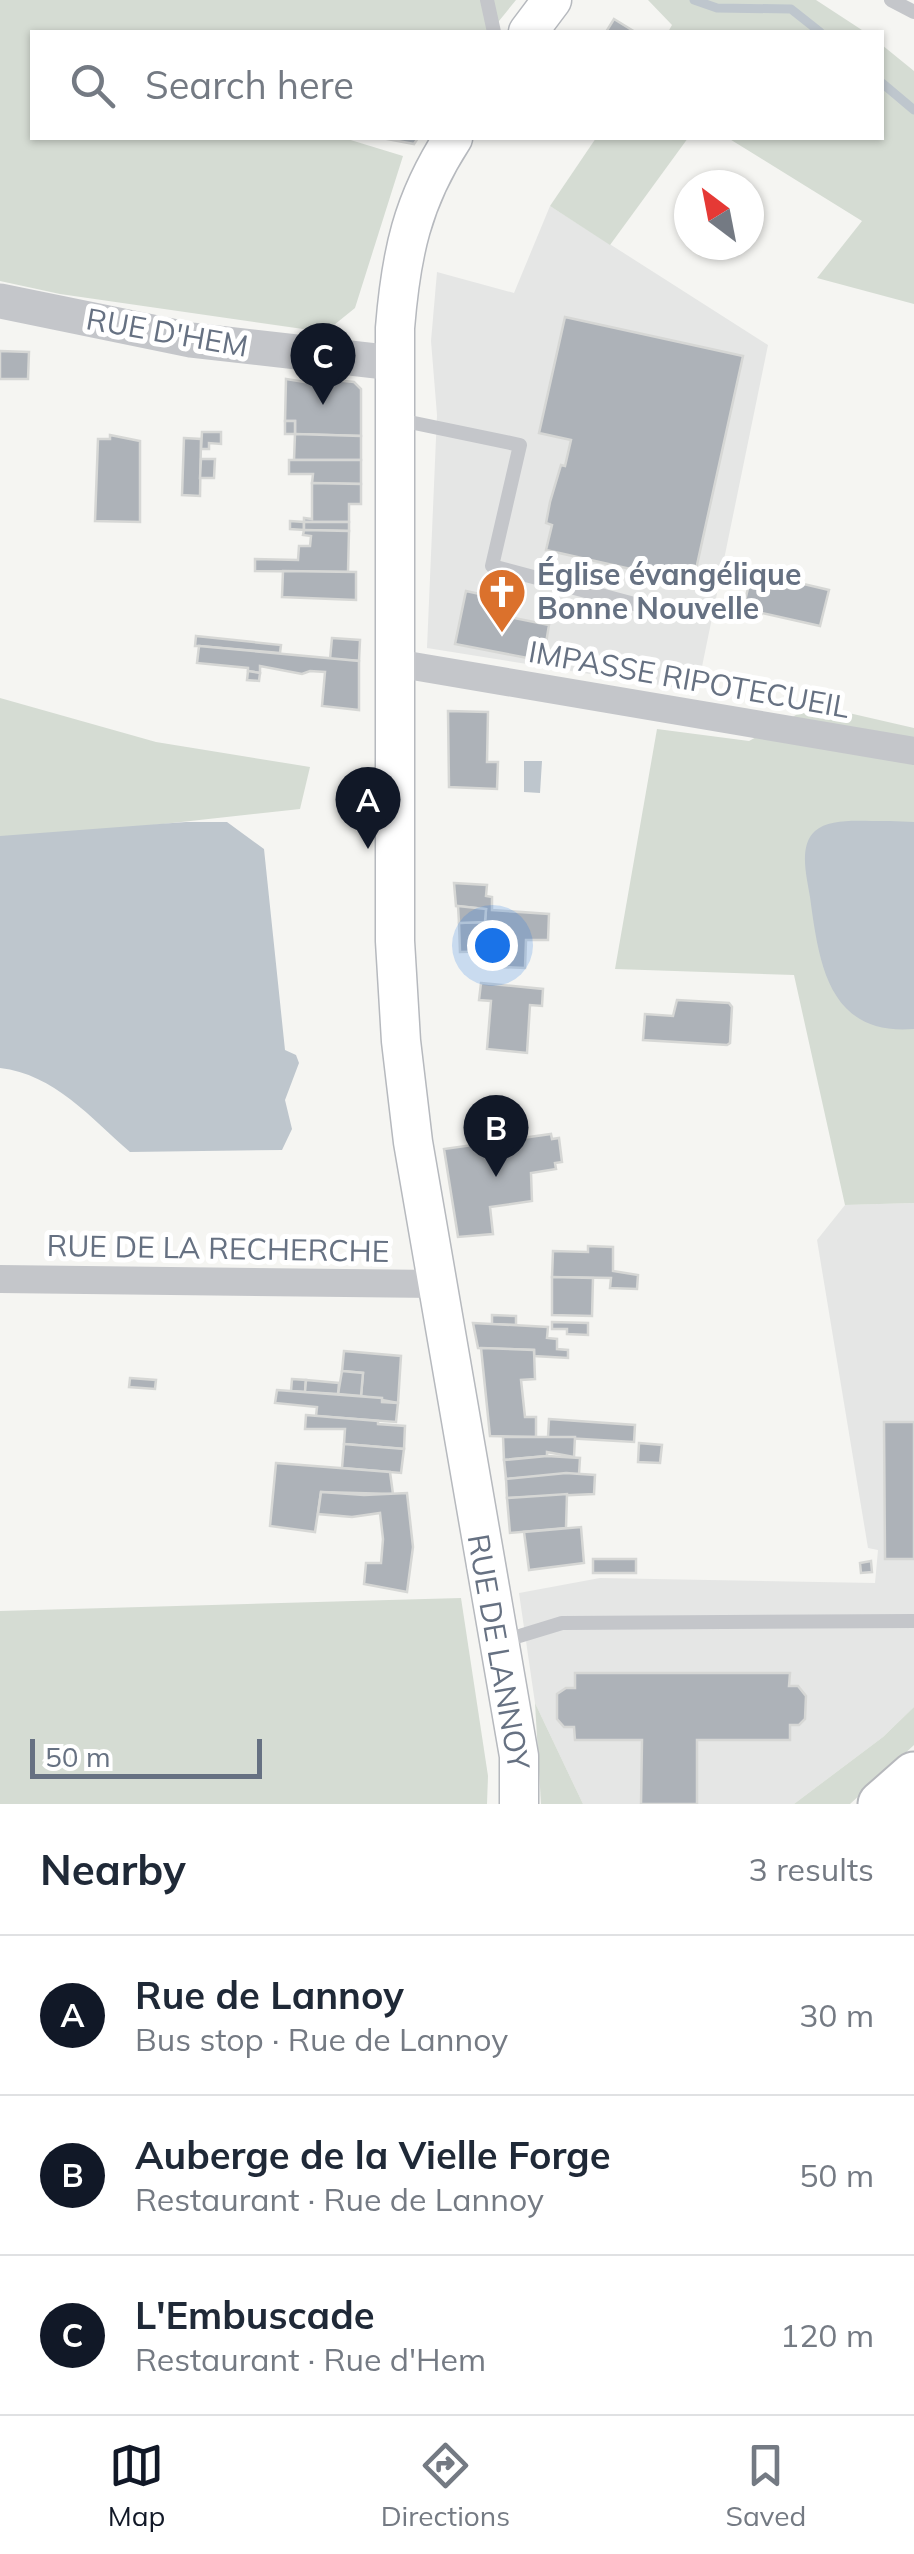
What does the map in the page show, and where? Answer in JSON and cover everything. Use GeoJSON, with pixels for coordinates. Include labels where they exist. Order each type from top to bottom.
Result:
{"type":"FeatureCollection","features":[{"type":"Feature","properties":{"kind":"highway"},"geometry":{"type":"LineString","coordinates":[[880,1804],[914,1775]]}},
{"type":"Feature","properties":{"kind":"main road"},"geometry":{"type":"LineString","coordinates":[[530,30],[552,0]]}},
{"type":"Feature","properties":{"kind":"main road","name":"RUE DE LANNOY"},"geometry":{"type":"LineString","coordinates":[[451,140],[411,219],[398,294],[394,363],[397,991],[410,1124],[519,1756],[519,1804]]}},
{"type":"Feature","properties":{"kind":"street","name":"RUE D'HEM"},"geometry":{"type":"LineString","coordinates":[[0,301],[190,340],[394,363]]}},
{"type":"Feature","properties":{"kind":"street","name":"IMPASSE RIPOTECUEIL"},"geometry":{"type":"LineString","coordinates":[[394,664],[914,750]]}},
{"type":"Feature","properties":{"kind":"street","name":"RUE DE LA RECHERCHE"},"geometry":{"type":"LineString","coordinates":[[0,1279],[436,1284]]}},
{"type":"Feature","properties":{"kind":"lane"},"geometry":{"type":"LineString","coordinates":[[488,0],[494,30]]}},
{"type":"Feature","properties":{"kind":"lane"},"geometry":{"type":"LineString","coordinates":[[891,0],[914,12]]}},
{"type":"Feature","properties":{"kind":"lane"},"geometry":{"type":"LineString","coordinates":[[394,419],[520,445],[492,566],[638,605]]}},
{"type":"Feature","properties":{"kind":"lane"},"geometry":{"type":"LineString","coordinates":[[498,1642],[562,1622],[914,1620]]}},
{"type":"Feature","properties":{"kind":"shaded area"},"geometry":{"type":"Polygon","coordinates":[[[0,0],[516,0],[492,30],[30,30],[30,140],[351,140],[403,156],[355,308],[334,325],[303,329],[60,294],[0,281],[0,0]]]}},
{"type":"Feature","properties":{"kind":"shaded area"},"geometry":{"type":"Polygon","coordinates":[[[648,0],[816,0],[862,30],[669,30],[672,25],[648,0]]]}},
{"type":"Feature","properties":{"kind":"shaded area"},"geometry":{"type":"Polygon","coordinates":[[[884,47],[914,71],[914,304],[817,278],[862,221],[731,140],[884,140],[884,47]]]}},
{"type":"Feature","properties":{"kind":"shaded area"},"geometry":{"type":"Polygon","coordinates":[[[595,140],[687,140],[610,245],[550,206],[595,140]]]}},
{"type":"Feature","properties":{"kind":"shaded area"},"geometry":{"type":"Polygon","coordinates":[[[550,206],[768,345],[697,691],[427,648],[437,415],[431,341],[437,272],[514,293],[550,206]]]}},
{"type":"Feature","properties":{"kind":"shaded area"},"geometry":{"type":"Polygon","coordinates":[[[0,698],[156,742],[310,767],[300,809],[0,842],[0,698]]]}},
{"type":"Feature","properties":{"kind":"shaded area"},"geometry":{"type":"Polygon","coordinates":[[[814,705],[914,728],[914,1203],[845,1205],[794,975],[615,969],[657,729],[749,741],[814,705]]]}},
{"type":"Feature","properties":{"kind":"shaded area"},"geometry":{"type":"Polygon","coordinates":[[[524,761],[542,761],[540,793],[524,792],[524,761]]]}},
{"type":"Feature","properties":{"kind":"shaded area"},"geometry":{"type":"Polygon","coordinates":[[[227,822],[264,849],[285,1050],[296,1055],[299,1063],[285,1100],[292,1129],[282,1150],[130,1152],[55,1088],[0,1068],[0,836],[227,822]]]}},
{"type":"Feature","properties":{"kind":"shaded area"},"geometry":{"type":"Polygon","coordinates":[[[914,822],[914,1029],[885,1028],[863,1021],[846,1008],[833,990],[818,946],[806,872],[807,845],[822,826],[914,822]]]}},
{"type":"Feature","properties":{"kind":"shaded area"},"geometry":{"type":"Polygon","coordinates":[[[914,1203],[914,1707],[883,1737],[794,1804],[583,1804],[535,1703],[519,1593],[600,1578],[875,1583],[878,1550],[868,1548],[817,1240],[845,1205],[914,1203]]]}},
{"type":"Feature","properties":{"kind":"shaded area"},"geometry":{"type":"Polygon","coordinates":[[[461,1598],[488,1776],[487,1804],[0,1804],[0,1611],[461,1598]]]}},
{"type":"Feature","properties":{"kind":"shaded area"},"geometry":{"type":"Polygon","coordinates":[[[535,1703],[583,1804],[541,1804],[535,1703]]]}},
{"type":"Feature","properties":{"kind":"shaded area"},"geometry":{"type":"Polygon","coordinates":[[[914,1707],[914,1745],[850,1804],[794,1804],[883,1737],[914,1707]]]}},
{"type":"Feature","properties":{"kind":"building"},"geometry":{"type":"Polygon","coordinates":[[[614,19],[632,30],[607,30],[614,19]]]}},
{"type":"Feature","properties":{"kind":"building"},"geometry":{"type":"Polygon","coordinates":[[[565,317],[743,356],[693,583],[546,550],[552,525],[546,523],[550,502],[571,440],[539,433],[565,317]]]}},
{"type":"Feature","properties":{"kind":"building"},"geometry":{"type":"Polygon","coordinates":[[[0,351],[29,352],[28,379],[0,379],[0,351]]]}},
{"type":"Feature","properties":{"kind":"building"},"geometry":{"type":"Polygon","coordinates":[[[305,377],[354,382],[361,389],[361,436],[295,434],[295,421],[285,421],[286,379],[305,382],[305,377]]]}},
{"type":"Feature","properties":{"kind":"building"},"geometry":{"type":"Polygon","coordinates":[[[285,421],[295,421],[295,434],[285,434],[285,421]]]}},
{"type":"Feature","properties":{"kind":"building"},"geometry":{"type":"Polygon","coordinates":[[[202,432],[221,432],[221,444],[209,443],[209,449],[201,449],[202,432]]]}},
{"type":"Feature","properties":{"kind":"building"},"geometry":{"type":"Polygon","coordinates":[[[295,434],[361,436],[361,460],[294,460],[295,434]]]}},
{"type":"Feature","properties":{"kind":"building"},"geometry":{"type":"Polygon","coordinates":[[[110,435],[140,441],[140,522],[95,521],[98,439],[110,439],[110,435]]]}},
{"type":"Feature","properties":{"kind":"building"},"geometry":{"type":"Polygon","coordinates":[[[184,438],[201,439],[200,496],[182,495],[184,438]]]}},
{"type":"Feature","properties":{"kind":"building"},"geometry":{"type":"Polygon","coordinates":[[[201,459],[215,459],[214,478],[200,478],[201,459]]]}},
{"type":"Feature","properties":{"kind":"building"},"geometry":{"type":"Polygon","coordinates":[[[289,460],[361,460],[361,484],[312,483],[313,474],[289,474],[289,460]]]}},
{"type":"Feature","properties":{"kind":"building"},"geometry":{"type":"Polygon","coordinates":[[[312,483],[361,484],[361,504],[349,504],[349,522],[304,522],[304,518],[312,519],[312,483]]]}},
{"type":"Feature","properties":{"kind":"building"},"geometry":{"type":"Polygon","coordinates":[[[290,521],[304,522],[304,530],[290,529],[290,521]]]}},
{"type":"Feature","properties":{"kind":"building"},"geometry":{"type":"Polygon","coordinates":[[[304,522],[349,522],[349,531],[304,530],[304,522]]]}},
{"type":"Feature","properties":{"kind":"building"},"geometry":{"type":"Polygon","coordinates":[[[304,530],[349,531],[348,572],[255,571],[255,559],[298,560],[299,546],[310,546],[311,536],[303,535],[304,530]]]}},
{"type":"Feature","properties":{"kind":"building"},"geometry":{"type":"Polygon","coordinates":[[[283,571],[356,572],[356,600],[282,597],[283,571]]]}},
{"type":"Feature","properties":{"kind":"building"},"geometry":{"type":"Polygon","coordinates":[[[752,572],[829,590],[820,626],[762,613],[760,618],[742,613],[752,572]]]}},
{"type":"Feature","properties":{"kind":"building","name":"Église évangélique Bonne Nouvelle"},"geometry":{"type":"Polygon","coordinates":[[[466,591],[498,598],[494,614],[549,625],[543,661],[455,644],[466,591]]]}},
{"type":"Feature","properties":{"kind":"building"},"geometry":{"type":"Polygon","coordinates":[[[196,636],[281,645],[280,653],[195,646],[196,636]]]}},
{"type":"Feature","properties":{"kind":"building"},"geometry":{"type":"Polygon","coordinates":[[[332,638],[360,640],[359,661],[330,659],[332,638]]]}},
{"type":"Feature","properties":{"kind":"building"},"geometry":{"type":"Polygon","coordinates":[[[199,646],[359,661],[359,710],[322,706],[325,672],[302,674],[260,666],[260,673],[248,668],[197,663],[199,646]]]}},
{"type":"Feature","properties":{"kind":"building"},"geometry":{"type":"Polygon","coordinates":[[[248,671],[260,673],[259,681],[247,680],[248,671]]]}},
{"type":"Feature","properties":{"kind":"building"},"geometry":{"type":"Polygon","coordinates":[[[448,711],[488,712],[487,762],[498,762],[497,789],[449,787],[448,711]]]}},
{"type":"Feature","properties":{"kind":"building"},"geometry":{"type":"Polygon","coordinates":[[[454,883],[487,885],[486,896],[492,897],[492,910],[549,914],[548,940],[526,940],[525,968],[499,967],[499,951],[460,952],[459,923],[485,922],[486,909],[456,906],[454,883]]]}},
{"type":"Feature","properties":{"kind":"building"},"geometry":{"type":"Polygon","coordinates":[[[458,906],[486,909],[485,922],[459,923],[458,906]]]}},
{"type":"Feature","properties":{"kind":"building"},"geometry":{"type":"Polygon","coordinates":[[[481,983],[543,989],[542,1006],[530,1005],[527,1053],[487,1049],[491,1001],[479,1000],[481,983]]]}},
{"type":"Feature","properties":{"kind":"building"},"geometry":{"type":"Polygon","coordinates":[[[677,1000],[729,1003],[730,1043],[643,1040],[645,1014],[673,1016],[677,1000]]]}},
{"type":"Feature","properties":{"kind":"building"},"geometry":{"type":"Polygon","coordinates":[[[551,1134],[552,1139],[559,1138],[562,1162],[555,1163],[556,1169],[531,1173],[532,1201],[490,1207],[493,1234],[458,1237],[444,1149],[551,1134]]]}},
{"type":"Feature","properties":{"kind":"building"},"geometry":{"type":"Polygon","coordinates":[[[588,1246],[613,1247],[613,1271],[638,1275],[637,1289],[610,1288],[611,1278],[552,1277],[553,1251],[588,1252],[588,1246]]]}},
{"type":"Feature","properties":{"kind":"building"},"geometry":{"type":"Polygon","coordinates":[[[552,1277],[593,1278],[592,1316],[552,1315],[552,1277]]]}},
{"type":"Feature","properties":{"kind":"building"},"geometry":{"type":"Polygon","coordinates":[[[492,1315],[516,1316],[516,1325],[492,1324],[492,1315]]]}},
{"type":"Feature","properties":{"kind":"building"},"geometry":{"type":"Polygon","coordinates":[[[552,1322],[588,1323],[588,1335],[552,1329],[552,1322]]]}},
{"type":"Feature","properties":{"kind":"building"},"geometry":{"type":"Polygon","coordinates":[[[473,1323],[548,1327],[547,1338],[557,1339],[557,1349],[568,1350],[568,1358],[534,1356],[534,1350],[478,1348],[473,1323]]]}},
{"type":"Feature","properties":{"kind":"building"},"geometry":{"type":"Polygon","coordinates":[[[481,1348],[534,1350],[535,1379],[521,1380],[525,1417],[536,1417],[536,1437],[490,1436],[481,1348]]]}},
{"type":"Feature","properties":{"kind":"building"},"geometry":{"type":"Polygon","coordinates":[[[344,1351],[401,1356],[398,1403],[361,1396],[363,1373],[342,1371],[344,1351]]]}},
{"type":"Feature","properties":{"kind":"building"},"geometry":{"type":"Polygon","coordinates":[[[342,1371],[363,1373],[361,1396],[338,1394],[342,1371]]]}},
{"type":"Feature","properties":{"kind":"building"},"geometry":{"type":"Polygon","coordinates":[[[130,1378],[156,1380],[155,1389],[129,1387],[130,1378]]]}},
{"type":"Feature","properties":{"kind":"building"},"geometry":{"type":"Polygon","coordinates":[[[292,1379],[306,1380],[305,1392],[291,1391],[292,1379]]]}},
{"type":"Feature","properties":{"kind":"building"},"geometry":{"type":"Polygon","coordinates":[[[306,1380],[339,1383],[338,1394],[305,1392],[306,1380]]]}},
{"type":"Feature","properties":{"kind":"building"},"geometry":{"type":"Polygon","coordinates":[[[277,1390],[382,1398],[382,1402],[398,1403],[396,1422],[316,1416],[317,1407],[275,1403],[277,1390]]]}},
{"type":"Feature","properties":{"kind":"building"},"geometry":{"type":"Polygon","coordinates":[[[306,1415],[405,1426],[404,1449],[344,1444],[345,1429],[305,1429],[306,1415]]]}},
{"type":"Feature","properties":{"kind":"building"},"geometry":{"type":"Polygon","coordinates":[[[549,1419],[635,1425],[634,1442],[548,1437],[549,1419]]]}},
{"type":"Feature","properties":{"kind":"building"},"geometry":{"type":"Polygon","coordinates":[[[884,1422],[914,1422],[914,1559],[885,1559],[884,1422]]]}},
{"type":"Feature","properties":{"kind":"building"},"geometry":{"type":"Polygon","coordinates":[[[503,1437],[575,1437],[574,1457],[547,1452],[547,1456],[504,1460],[503,1437]]]}},
{"type":"Feature","properties":{"kind":"building"},"geometry":{"type":"Polygon","coordinates":[[[639,1443],[662,1445],[660,1463],[638,1462],[639,1443]]]}},
{"type":"Feature","properties":{"kind":"building"},"geometry":{"type":"Polygon","coordinates":[[[344,1444],[404,1449],[401,1473],[342,1468],[344,1444]]]}},
{"type":"Feature","properties":{"kind":"building"},"geometry":{"type":"Polygon","coordinates":[[[580,1458],[579,1474],[506,1479],[504,1460],[580,1458]]]}},
{"type":"Feature","properties":{"kind":"building"},"geometry":{"type":"Polygon","coordinates":[[[276,1463],[390,1472],[393,1494],[321,1492],[315,1532],[270,1526],[276,1463]]]}},
{"type":"Feature","properties":{"kind":"building"},"geometry":{"type":"Polygon","coordinates":[[[566,1473],[595,1475],[594,1494],[507,1498],[506,1479],[566,1473]]]}},
{"type":"Feature","properties":{"kind":"building"},"geometry":{"type":"Polygon","coordinates":[[[321,1492],[407,1493],[413,1547],[407,1592],[364,1584],[366,1563],[381,1563],[380,1513],[352,1517],[318,1514],[321,1492]]]}},
{"type":"Feature","properties":{"kind":"building"},"geometry":{"type":"Polygon","coordinates":[[[567,1494],[566,1528],[510,1533],[507,1498],[567,1494]]]}},
{"type":"Feature","properties":{"kind":"building"},"geometry":{"type":"Polygon","coordinates":[[[581,1527],[584,1563],[529,1570],[524,1532],[581,1527]]]}},
{"type":"Feature","properties":{"kind":"building"},"geometry":{"type":"Polygon","coordinates":[[[593,1559],[636,1559],[636,1573],[593,1573],[593,1559]]]}},
{"type":"Feature","properties":{"kind":"building"},"geometry":{"type":"Polygon","coordinates":[[[871,1561],[872,1572],[861,1573],[860,1563],[871,1561]]]}},
{"type":"Feature","properties":{"kind":"building"},"geometry":{"type":"Polygon","coordinates":[[[575,1673],[790,1673],[789,1686],[798,1686],[806,1696],[805,1719],[799,1725],[790,1725],[790,1740],[697,1740],[697,1804],[641,1804],[642,1740],[575,1740],[574,1727],[564,1727],[557,1719],[557,1694],[575,1688],[575,1673]]]}},
{"type":"Feature","properties":{"kind":"waterway"},"geometry":{"type":"LineString","coordinates":[[694,0],[717,8],[791,9],[817,30]]}},
{"type":"Feature","properties":{"kind":"waterway"},"geometry":{"type":"LineString","coordinates":[[884,85],[914,110]]}},
{"type":"Feature","properties":{"kind":"place","name":"L'Embuscade"},"geometry":{"type":"Point","coordinates":[323,405]}},
{"type":"Feature","properties":{"kind":"place","name":"Église évangélique Bonne Nouvelle"},"geometry":{"type":"Point","coordinates":[502,634]}},
{"type":"Feature","properties":{"kind":"place","name":"Rue de Lannoy"},"geometry":{"type":"Point","coordinates":[368,849]}},
{"type":"Feature","properties":{"kind":"place","name":"Auberge de la Vielle Forge"},"geometry":{"type":"Point","coordinates":[496,1177]}}]}
